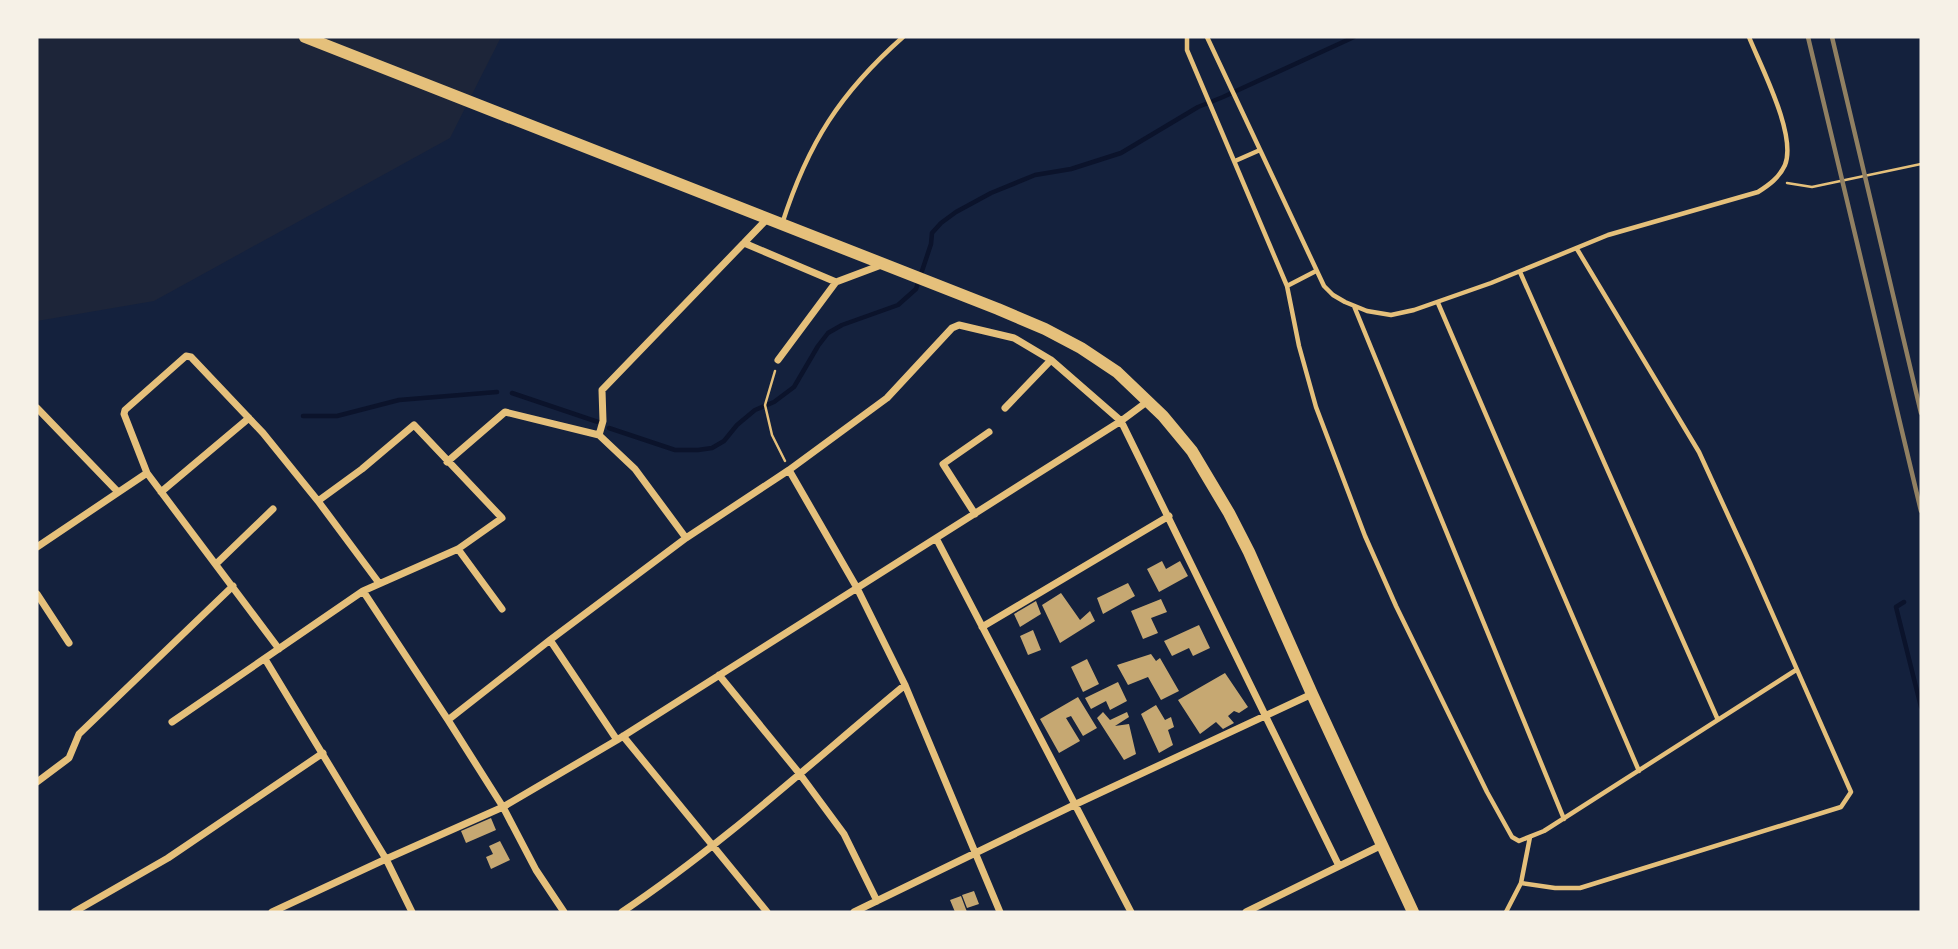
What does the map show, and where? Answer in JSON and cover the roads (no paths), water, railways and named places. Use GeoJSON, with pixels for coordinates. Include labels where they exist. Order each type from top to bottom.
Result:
{"type":"FeatureCollection","features":[{"type":"Feature","properties":{"kind":"street"},"geometry":{"type":"LineString","coordinates":[[305,37],[1045,329],[1081,348],[1117,372],[1148,401],[1192,451],[1229,513],[1413,912]]}},
{"type":"Feature","properties":{"kind":"street"},"geometry":{"type":"LineString","coordinates":[[599,435],[603,421],[602,390],[768,218]]}},
{"type":"Feature","properties":{"kind":"street"},"geometry":{"type":"LineString","coordinates":[[744,243],[836,282]]}},
{"type":"Feature","properties":{"kind":"street"},"geometry":{"type":"LineString","coordinates":[[778,360],[836,282],[884,264]]}},
{"type":"Feature","properties":{"kind":"street"},"geometry":{"type":"LineString","coordinates":[[448,720],[686,538],[789,470],[887,398],[955,326],[959,325],[1014,338],[1051,360],[1121,421],[1339,866]]}},
{"type":"Feature","properties":{"kind":"street"},"geometry":{"type":"LineString","coordinates":[[279,649],[147,473],[124,412],[186,356],[191,357],[263,433],[379,583]]}},
{"type":"Feature","properties":{"kind":"street"},"geometry":{"type":"LineString","coordinates":[[1005,408],[1051,360]]}},
{"type":"Feature","properties":{"kind":"street"},"geometry":{"type":"LineString","coordinates":[[272,912],[503,807],[620,738],[1121,421],[1148,401]]}},
{"type":"Feature","properties":{"kind":"street"},"geometry":{"type":"LineString","coordinates":[[37,408],[118,492]]}},
{"type":"Feature","properties":{"kind":"street"},"geometry":{"type":"LineString","coordinates":[[447,462],[505,412],[599,435],[635,469],[686,538]]}},
{"type":"Feature","properties":{"kind":"street"},"geometry":{"type":"LineString","coordinates":[[162,492],[249,418]]}},
{"type":"Feature","properties":{"kind":"street"},"geometry":{"type":"LineString","coordinates":[[172,722],[363,591],[458,549],[502,518],[414,425],[362,469],[318,501]]}},
{"type":"Feature","properties":{"kind":"street"},"geometry":{"type":"LineString","coordinates":[[975,514],[943,464],[989,432]]}},
{"type":"Feature","properties":{"kind":"street"},"geometry":{"type":"LineString","coordinates":[[789,470],[856,588],[905,685],[1000,912]]}},
{"type":"Feature","properties":{"kind":"street"},"geometry":{"type":"LineString","coordinates":[[37,547],[147,473]]}},
{"type":"Feature","properties":{"kind":"street"},"geometry":{"type":"LineString","coordinates":[[216,564],[273,509]]}},
{"type":"Feature","properties":{"kind":"street"},"geometry":{"type":"LineString","coordinates":[[982,627],[1169,516]]}},
{"type":"Feature","properties":{"kind":"street"},"geometry":{"type":"LineString","coordinates":[[936,538],[1131,912]]}},
{"type":"Feature","properties":{"kind":"street"},"geometry":{"type":"LineString","coordinates":[[458,549],[502,609]]}},
{"type":"Feature","properties":{"kind":"street"},"geometry":{"type":"LineString","coordinates":[[37,782],[69,758],[79,734],[233,586]]}},
{"type":"Feature","properties":{"kind":"street"},"geometry":{"type":"LineString","coordinates":[[363,591],[503,807],[536,870],[564,912]]}},
{"type":"Feature","properties":{"kind":"street"},"geometry":{"type":"LineString","coordinates":[[37,594],[69,643]]}},
{"type":"Feature","properties":{"kind":"street"},"geometry":{"type":"LineString","coordinates":[[550,640],[620,738],[767,912]]}},
{"type":"Feature","properties":{"kind":"street"},"geometry":{"type":"LineString","coordinates":[[264,659],[386,859],[412,912]]}},
{"type":"Feature","properties":{"kind":"street"},"geometry":{"type":"LineString","coordinates":[[719,675],[845,834],[877,901]]}},
{"type":"Feature","properties":{"kind":"street"},"geometry":{"type":"LineString","coordinates":[[622,912],[712,845],[905,685]]}},
{"type":"Feature","properties":{"kind":"street"},"geometry":{"type":"LineString","coordinates":[[854,912],[1312,694]]}},
{"type":"Feature","properties":{"kind":"street"},"geometry":{"type":"LineString","coordinates":[[74,912],[86,909],[168,858],[323,753]]}},
{"type":"Feature","properties":{"kind":"street"},"geometry":{"type":"LineString","coordinates":[[1246,912],[1382,845]]}},
{"type":"Feature","properties":{"kind":"lane"},"geometry":{"type":"LineString","coordinates":[[782,224],[803,166],[828,121],[850,89],[903,37]]}},
{"type":"Feature","properties":{"kind":"lane"},"geometry":{"type":"LineString","coordinates":[[1187,37],[1187,50],[1287,286],[1299,346],[1316,407],[1376,559],[1396,606],[1499,813],[1515,839],[1519,841],[1530,837],[1564,819],[1796,670]]}},
{"type":"Feature","properties":{"kind":"lane"},"geometry":{"type":"LineString","coordinates":[[1207,37],[1324,286],[1333,295],[1354,306],[1391,315],[1438,303],[1608,235],[1758,192],[1775,181],[1785,165],[1788,146],[1784,123],[1749,37]]}},
{"type":"Feature","properties":{"kind":"lane"},"geometry":{"type":"LineString","coordinates":[[1236,161],[1261,150]]}},
{"type":"Feature","properties":{"kind":"lane"},"geometry":{"type":"LineString","coordinates":[[1521,883],[1555,888],[1580,888],[1840,807],[1851,792],[1699,452],[1577,249]]}},
{"type":"Feature","properties":{"kind":"lane"},"geometry":{"type":"LineString","coordinates":[[1287,286],[1316,271]]}},
{"type":"Feature","properties":{"kind":"lane"},"geometry":{"type":"LineString","coordinates":[[1520,272],[1718,720]]}},
{"type":"Feature","properties":{"kind":"lane"},"geometry":{"type":"LineString","coordinates":[[1438,303],[1639,771]]}},
{"type":"Feature","properties":{"kind":"lane"},"geometry":{"type":"LineString","coordinates":[[1354,306],[1564,819]]}},
{"type":"Feature","properties":{"kind":"lane"},"geometry":{"type":"LineString","coordinates":[[1506,912],[1521,883],[1530,837]]}},
{"type":"Feature","properties":{"kind":"waterway"},"geometry":{"type":"LineString","coordinates":[[609,428],[675,450],[712,448],[724,441],[737,425],[755,410],[774,402],[794,387],[828,333],[842,325],[898,305],[916,289],[932,233],[956,212],[991,193],[1035,175],[1071,169],[1121,153],[1198,107],[1354,37]]}},
{"type":"Feature","properties":{"kind":"waterway"},"geometry":{"type":"LineString","coordinates":[[303,416],[337,416],[399,400],[497,392]]}},
{"type":"Feature","properties":{"kind":"waterway"},"geometry":{"type":"LineString","coordinates":[[512,393],[598,422]]}},
{"type":"Feature","properties":{"kind":"waterway"},"geometry":{"type":"LineString","coordinates":[[1904,602],[1896,607],[1921,707]]}},
{"type":"Feature","properties":{"kind":"railway"},"geometry":{"type":"LineString","coordinates":[[1808,37],[1921,511]]}},
{"type":"Feature","properties":{"kind":"railway"},"geometry":{"type":"LineString","coordinates":[[1832,37],[1921,413]]}}]}
